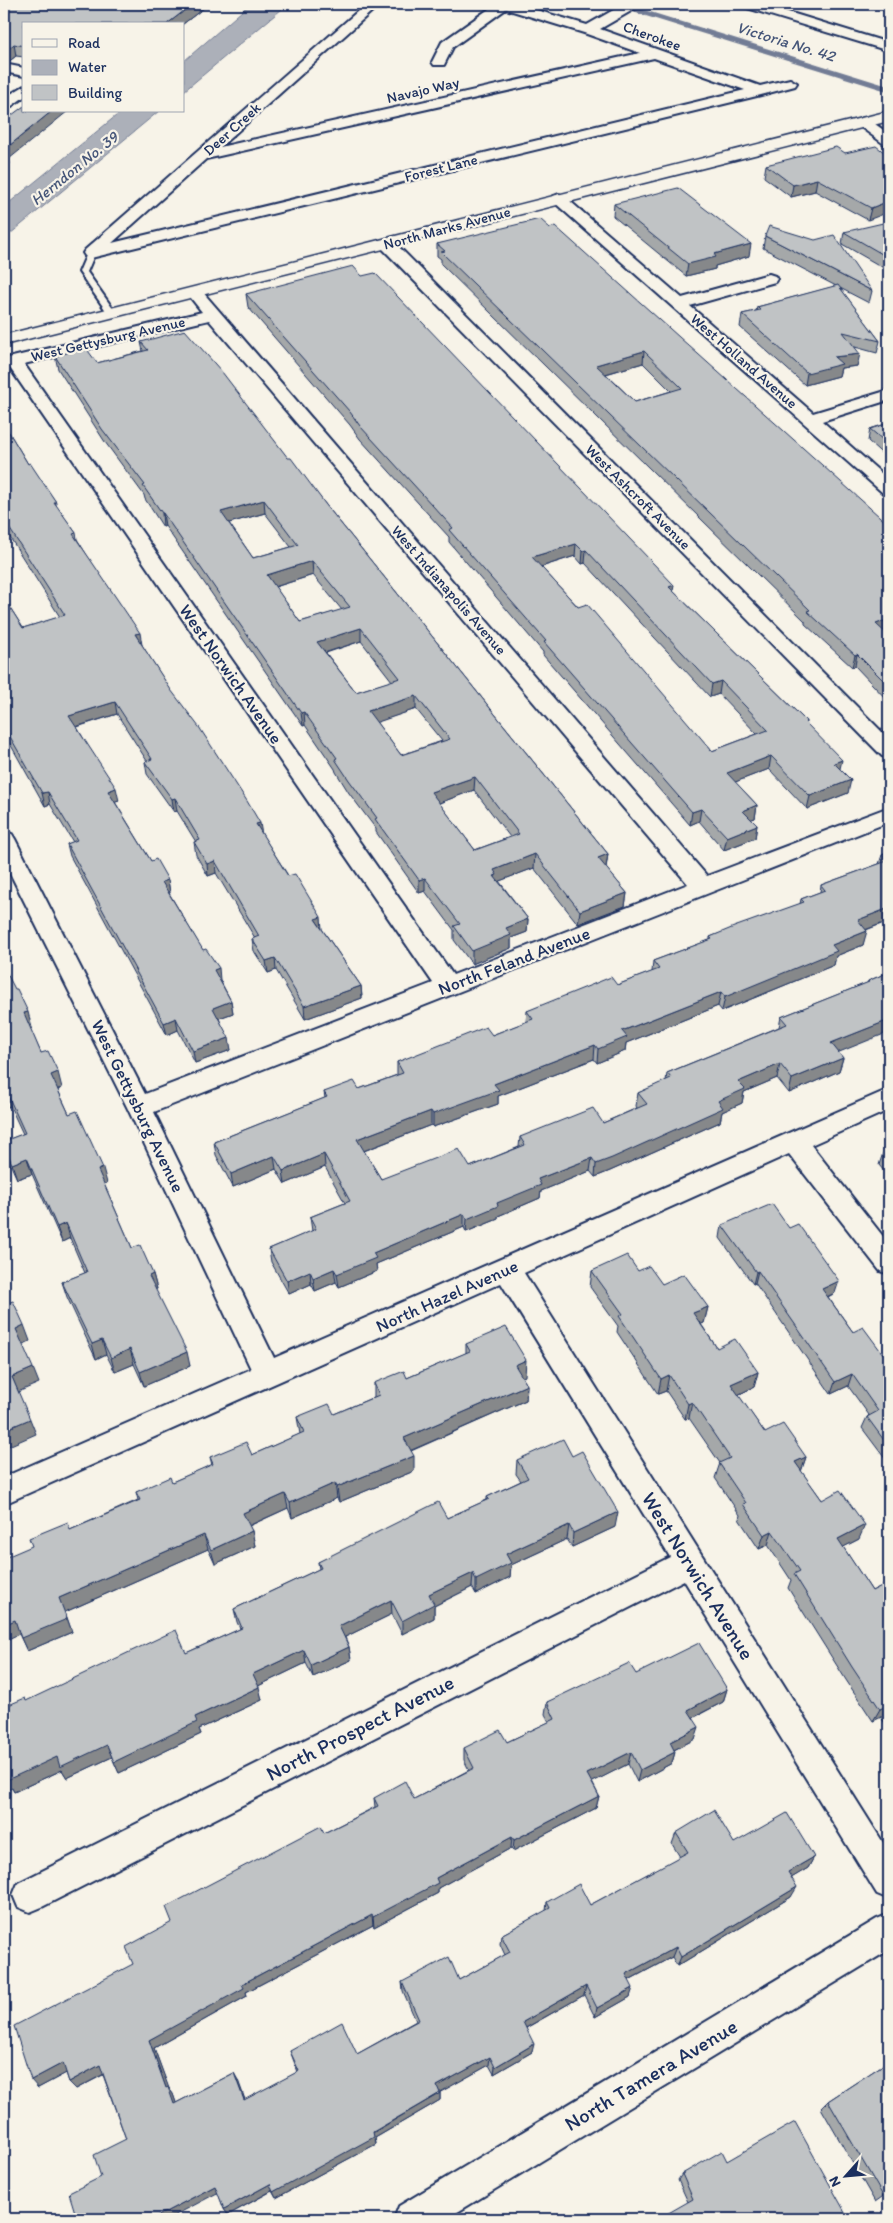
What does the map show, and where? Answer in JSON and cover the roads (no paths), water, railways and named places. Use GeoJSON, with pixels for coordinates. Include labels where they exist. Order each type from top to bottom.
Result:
{"type":"FeatureCollection","features":[{"type":"Feature","properties":{"kind":"main road","name":"North Marks Avenue"},"geometry":{"type":"LineString","coordinates":[[4,340],[196,293],[889,116]]}},
{"type":"Feature","properties":{"kind":"street","name":"Deer Creek"},"geometry":{"type":"LineString","coordinates":[[91,254],[373,4]]}},
{"type":"Feature","properties":{"kind":"street"},"geometry":{"type":"LineString","coordinates":[[439,62],[447,45],[503,4]]}},
{"type":"Feature","properties":{"kind":"street","name":"Cherokee"},"geometry":{"type":"LineString","coordinates":[[503,4],[589,30],[761,91]]}},
{"type":"Feature","properties":{"kind":"street"},"geometry":{"type":"LineString","coordinates":[[749,4],[889,47]]}},
{"type":"Feature","properties":{"kind":"street"},"geometry":{"type":"LineString","coordinates":[[589,30],[629,6]]}},
{"type":"Feature","properties":{"kind":"street","name":"Navajo Way"},"geometry":{"type":"LineString","coordinates":[[201,156],[653,54]]}},
{"type":"Feature","properties":{"kind":"street"},"geometry":{"type":"LineString","coordinates":[[4,68],[22,72]]}},
{"type":"Feature","properties":{"kind":"street","name":"Forest Lane"},"geometry":{"type":"LineString","coordinates":[[91,254],[790,83]]}},
{"type":"Feature","properties":{"kind":"street"},"geometry":{"type":"LineString","coordinates":[[4,105],[22,92]]}},
{"type":"Feature","properties":{"kind":"street"},"geometry":{"type":"LineString","coordinates":[[863,122],[889,141]]}},
{"type":"Feature","properties":{"kind":"street","name":"West Holland Avenue"},"geometry":{"type":"LineString","coordinates":[[560,199],[889,489]]}},
{"type":"Feature","properties":{"kind":"street","name":"West Ashcroft Avenue"},"geometry":{"type":"LineString","coordinates":[[387,244],[889,751]]}},
{"type":"Feature","properties":{"kind":"street","name":"West Holland Avenue"},"geometry":{"type":"LineString","coordinates":[[679,304],[769,279]]}},
{"type":"Feature","properties":{"kind":"street","name":"West Indianapolis Avenue"},"geometry":{"type":"LineString","coordinates":[[196,293],[703,887]]}},
{"type":"Feature","properties":{"kind":"street","name":"West Gettysburg Avenue"},"geometry":{"type":"LineString","coordinates":[[9,363],[213,314]]}},
{"type":"Feature","properties":{"kind":"street","name":"West Norwich Avenue"},"geometry":{"type":"LineString","coordinates":[[9,363],[448,986]]}},
{"type":"Feature","properties":{"kind":"street","name":"West Holland Avenue"},"geometry":{"type":"LineString","coordinates":[[810,419],[889,395]]}},
{"type":"Feature","properties":{"kind":"street","name":"North Feland Avenue"},"geometry":{"type":"LineString","coordinates":[[139,1107],[889,814]]}},
{"type":"Feature","properties":{"kind":"street","name":"West Gettysburg Avenue"},"geometry":{"type":"LineString","coordinates":[[4,839],[139,1107],[268,1375]]}},
{"type":"Feature","properties":{"kind":"street","name":"North Hazel Avenue"},"geometry":{"type":"LineString","coordinates":[[4,1492],[889,1099]]}},
{"type":"Feature","properties":{"kind":"street"},"geometry":{"type":"LineString","coordinates":[[794,1142],[889,1264]]}},
{"type":"Feature","properties":{"kind":"street","name":"West Norwich Avenue"},"geometry":{"type":"LineString","coordinates":[[507,1269],[889,1882]]}},
{"type":"Feature","properties":{"kind":"street","name":"North Prospect Avenue"},"geometry":{"type":"LineString","coordinates":[[30,1895],[690,1562]]}},
{"type":"Feature","properties":{"kind":"street","name":"North Tamera Avenue"},"geometry":{"type":"LineString","coordinates":[[412,2219],[889,1931]]}},
{"type":"Feature","properties":{"kind":"lane"},"geometry":{"type":"LineString","coordinates":[[91,254],[83,272],[112,314]]}},
{"type":"Feature","properties":{"kind":"water"},"geometry":{"type":"Polygon","coordinates":[[[250,4],[288,4],[185,90],[185,60],[250,4]]]}},
{"type":"Feature","properties":{"kind":"water","name":"Herndon No. 39"},"geometry":{"type":"Polygon","coordinates":[[[121,112],[158,112],[4,239],[4,207],[121,112]]]}},
{"type":"Feature","properties":{"kind":"waterway","name":"Victoria No. 42"},"geometry":{"type":"LineString","coordinates":[[616,4],[889,89]]}}]}
